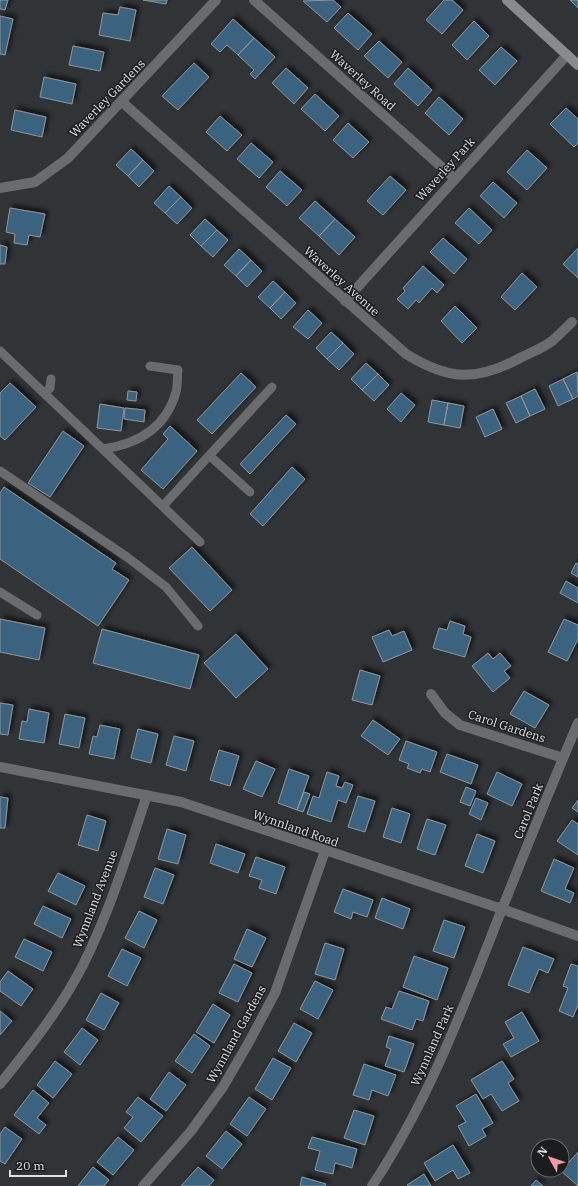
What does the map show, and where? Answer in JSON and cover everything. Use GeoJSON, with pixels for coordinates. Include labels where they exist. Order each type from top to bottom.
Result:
{"type":"FeatureCollection","features":[{"type":"Feature","properties":{"kind":"street","name":"Waverley Gardens"},"geometry":{"type":"LineString","coordinates":[[0,188],[35,182],[68,158],[216,0]]}},
{"type":"Feature","properties":{"kind":"street","name":"Waverley Road"},"geometry":{"type":"LineString","coordinates":[[254,0],[454,178]]}},
{"type":"Feature","properties":{"kind":"street"},"geometry":{"type":"LineString","coordinates":[[507,0],[578,65]]}},
{"type":"Feature","properties":{"kind":"street","name":"Waverley Park"},"geometry":{"type":"LineString","coordinates":[[345,301],[454,178],[567,55]]}},
{"type":"Feature","properties":{"kind":"street","name":"Waverley Avenue"},"geometry":{"type":"LineString","coordinates":[[122,102],[345,301],[406,354],[427,367],[452,374],[479,375],[504,367],[551,342],[572,322]]}},
{"type":"Feature","properties":{"kind":"street","name":"Carol Gardens"},"geometry":{"type":"LineString","coordinates":[[431,694],[445,713],[460,725],[563,758]]}},
{"type":"Feature","properties":{"kind":"street","name":"Carol Park"},"geometry":{"type":"LineString","coordinates":[[502,908],[578,723]]}},
{"type":"Feature","properties":{"kind":"street","name":"Wynnland Road"},"geometry":{"type":"LineString","coordinates":[[0,767],[181,802],[325,851],[502,908],[578,936]]}},
{"type":"Feature","properties":{"kind":"street","name":"Wynnland Avenue"},"geometry":{"type":"LineString","coordinates":[[0,1084],[28,1048],[64,997],[83,965],[106,914],[148,795]]}},
{"type":"Feature","properties":{"kind":"street","name":"Wynnland Gardens"},"geometry":{"type":"LineString","coordinates":[[143,1186],[191,1131],[223,1087],[249,1042],[275,993],[325,851]]}},
{"type":"Feature","properties":{"kind":"street","name":"Wynnland Park"},"geometry":{"type":"LineString","coordinates":[[372,1186],[412,1120],[435,1072],[463,1010],[502,908]]}},
{"type":"Feature","properties":{"kind":"lane"},"geometry":{"type":"LineString","coordinates":[[0,351],[200,542]]}},
{"type":"Feature","properties":{"kind":"lane"},"geometry":{"type":"LineString","coordinates":[[103,449],[123,446],[152,431],[165,414],[176,392],[178,370],[150,366]]}},
{"type":"Feature","properties":{"kind":"lane"},"geometry":{"type":"LineString","coordinates":[[45,393],[50,388],[51,379]]}},
{"type":"Feature","properties":{"kind":"lane"},"geometry":{"type":"LineString","coordinates":[[163,506],[272,387]]}},
{"type":"Feature","properties":{"kind":"lane"},"geometry":{"type":"LineString","coordinates":[[210,456],[250,492]]}},
{"type":"Feature","properties":{"kind":"lane"},"geometry":{"type":"LineString","coordinates":[[0,471],[127,557],[166,587],[198,626]]}},
{"type":"Feature","properties":{"kind":"lane"},"geometry":{"type":"LineString","coordinates":[[0,592],[37,615]]}},
{"type":"Feature","properties":{"kind":"building"},"geometry":{"type":"Polygon","coordinates":[[[0,0],[8,0],[5,10],[0,9],[0,0]]]}},
{"type":"Feature","properties":{"kind":"building"},"geometry":{"type":"Polygon","coordinates":[[[143,0],[167,0],[166,4],[143,0]]]}},
{"type":"Feature","properties":{"kind":"building"},"geometry":{"type":"Polygon","coordinates":[[[333,0],[341,7],[327,22],[303,1],[333,0]]]}},
{"type":"Feature","properties":{"kind":"building"},"geometry":{"type":"Polygon","coordinates":[[[444,0],[452,0],[463,10],[442,34],[426,20],[444,0]]]}},
{"type":"Feature","properties":{"kind":"building"},"geometry":{"type":"Polygon","coordinates":[[[570,0],[578,0],[578,8],[570,0]]]}},
{"type":"Feature","properties":{"kind":"building"},"geometry":{"type":"Polygon","coordinates":[[[120,7],[136,10],[130,41],[99,35],[103,13],[118,15],[120,7]]]}},
{"type":"Feature","properties":{"kind":"building"},"geometry":{"type":"Polygon","coordinates":[[[348,13],[372,34],[358,50],[334,28],[348,13]]]}},
{"type":"Feature","properties":{"kind":"building"},"geometry":{"type":"Polygon","coordinates":[[[0,16],[13,19],[5,55],[0,54],[0,16]]]}},
{"type":"Feature","properties":{"kind":"building"},"geometry":{"type":"Polygon","coordinates":[[[233,19],[254,38],[238,55],[227,45],[220,52],[211,44],[233,19]]]}},
{"type":"Feature","properties":{"kind":"building"},"geometry":{"type":"Polygon","coordinates":[[[474,21],[489,36],[467,60],[452,45],[474,21]]]}},
{"type":"Feature","properties":{"kind":"building"},"geometry":{"type":"Polygon","coordinates":[[[254,38],[275,57],[255,79],[250,74],[254,70],[238,55],[254,38]]]}},
{"type":"Feature","properties":{"kind":"building"},"geometry":{"type":"Polygon","coordinates":[[[379,41],[402,62],[388,78],[364,56],[379,41]]]}},
{"type":"Feature","properties":{"kind":"building"},"geometry":{"type":"Polygon","coordinates":[[[73,46],[104,52],[100,71],[69,65],[73,46]]]}},
{"type":"Feature","properties":{"kind":"building"},"geometry":{"type":"Polygon","coordinates":[[[501,47],[517,61],[495,85],[479,70],[501,47]]]}},
{"type":"Feature","properties":{"kind":"building"},"geometry":{"type":"Polygon","coordinates":[[[194,63],[209,77],[178,110],[162,96],[194,63]]]}},
{"type":"Feature","properties":{"kind":"building"},"geometry":{"type":"Polygon","coordinates":[[[286,68],[308,88],[294,104],[272,83],[286,68]]]}},
{"type":"Feature","properties":{"kind":"building"},"geometry":{"type":"Polygon","coordinates":[[[408,68],[432,90],[418,106],[394,84],[408,68]]]}},
{"type":"Feature","properties":{"kind":"building"},"geometry":{"type":"Polygon","coordinates":[[[44,77],[76,84],[72,104],[40,97],[44,77]]]}},
{"type":"Feature","properties":{"kind":"building"},"geometry":{"type":"Polygon","coordinates":[[[315,94],[339,116],[325,131],[301,109],[315,94]]]}},
{"type":"Feature","properties":{"kind":"building"},"geometry":{"type":"Polygon","coordinates":[[[439,97],[463,119],[449,135],[425,113],[439,97]]]}},
{"type":"Feature","properties":{"kind":"building"},"geometry":{"type":"Polygon","coordinates":[[[566,108],[578,119],[578,143],[574,147],[550,124],[566,108]]]}},
{"type":"Feature","properties":{"kind":"building"},"geometry":{"type":"Polygon","coordinates":[[[15,110],[46,117],[42,137],[11,130],[15,110]]]}},
{"type":"Feature","properties":{"kind":"building"},"geometry":{"type":"Polygon","coordinates":[[[220,116],[242,135],[227,151],[206,132],[220,116]]]}},
{"type":"Feature","properties":{"kind":"building"},"geometry":{"type":"Polygon","coordinates":[[[348,123],[369,142],[353,158],[333,140],[348,123]]]}},
{"type":"Feature","properties":{"kind":"building"},"geometry":{"type":"Polygon","coordinates":[[[251,143],[273,162],[259,178],[237,159],[251,143]]]}},
{"type":"Feature","properties":{"kind":"building"},"geometry":{"type":"Polygon","coordinates":[[[131,149],[143,160],[128,176],[116,165],[131,149]]]}},
{"type":"Feature","properties":{"kind":"building"},"geometry":{"type":"Polygon","coordinates":[[[527,150],[547,168],[527,190],[507,172],[527,150]]]}},
{"type":"Feature","properties":{"kind":"building"},"geometry":{"type":"Polygon","coordinates":[[[143,160],[154,171],[139,187],[128,176],[143,160]]]}},
{"type":"Feature","properties":{"kind":"building"},"geometry":{"type":"Polygon","coordinates":[[[280,171],[302,190],[287,206],[266,187],[280,171]]]}},
{"type":"Feature","properties":{"kind":"building"},"geometry":{"type":"Polygon","coordinates":[[[390,176],[406,190],[383,215],[367,201],[390,176]]]}},
{"type":"Feature","properties":{"kind":"building"},"geometry":{"type":"Polygon","coordinates":[[[493,182],[517,203],[504,218],[480,196],[493,182]]]}},
{"type":"Feature","properties":{"kind":"building"},"geometry":{"type":"Polygon","coordinates":[[[169,186],[181,197],[165,213],[154,203],[169,186]]]}},
{"type":"Feature","properties":{"kind":"building"},"geometry":{"type":"Polygon","coordinates":[[[181,197],[192,208],[177,224],[165,213],[181,197]]]}},
{"type":"Feature","properties":{"kind":"building"},"geometry":{"type":"Polygon","coordinates":[[[315,201],[335,219],[319,236],[299,218],[315,201]]]}},
{"type":"Feature","properties":{"kind":"building"},"geometry":{"type":"Polygon","coordinates":[[[10,208],[45,214],[40,237],[29,235],[27,245],[14,243],[15,234],[6,232],[10,208]]]}},
{"type":"Feature","properties":{"kind":"building"},"geometry":{"type":"Polygon","coordinates":[[[469,208],[492,230],[479,244],[455,223],[469,208]]]}},
{"type":"Feature","properties":{"kind":"building"},"geometry":{"type":"Polygon","coordinates":[[[205,219],[217,230],[201,246],[190,235],[205,219]]]}},
{"type":"Feature","properties":{"kind":"building"},"geometry":{"type":"Polygon","coordinates":[[[335,219],[355,237],[339,255],[319,236],[335,219]]]}},
{"type":"Feature","properties":{"kind":"building"},"geometry":{"type":"Polygon","coordinates":[[[217,230],[228,240],[213,257],[201,246],[217,230]]]}},
{"type":"Feature","properties":{"kind":"building"},"geometry":{"type":"Polygon","coordinates":[[[443,238],[467,259],[454,274],[430,252],[443,238]]]}},
{"type":"Feature","properties":{"kind":"building"},"geometry":{"type":"Polygon","coordinates":[[[0,245],[7,247],[5,264],[0,264],[0,245]]]}},
{"type":"Feature","properties":{"kind":"building"},"geometry":{"type":"Polygon","coordinates":[[[578,248],[578,278],[563,264],[578,248]]]}},
{"type":"Feature","properties":{"kind":"building"},"geometry":{"type":"Polygon","coordinates":[[[239,249],[251,260],[236,276],[224,265],[239,249]]]}},
{"type":"Feature","properties":{"kind":"building"},"geometry":{"type":"Polygon","coordinates":[[[251,260],[262,271],[247,287],[236,276],[251,260]]]}},
{"type":"Feature","properties":{"kind":"building"},"geometry":{"type":"Polygon","coordinates":[[[423,266],[444,285],[437,293],[432,288],[419,303],[416,300],[408,309],[397,299],[405,291],[403,288],[423,266]]]}},
{"type":"Feature","properties":{"kind":"building"},"geometry":{"type":"Polygon","coordinates":[[[522,273],[537,287],[515,310],[501,297],[522,273]]]}},
{"type":"Feature","properties":{"kind":"building"},"geometry":{"type":"Polygon","coordinates":[[[273,281],[285,292],[270,308],[258,297],[273,281]]]}},
{"type":"Feature","properties":{"kind":"building"},"geometry":{"type":"Polygon","coordinates":[[[285,292],[296,303],[281,319],[270,308],[285,292]]]}},
{"type":"Feature","properties":{"kind":"building"},"geometry":{"type":"Polygon","coordinates":[[[455,306],[477,328],[462,343],[441,321],[455,306]]]}},
{"type":"Feature","properties":{"kind":"building"},"geometry":{"type":"Polygon","coordinates":[[[308,310],[322,323],[308,339],[293,327],[308,310]]]}},
{"type":"Feature","properties":{"kind":"building"},"geometry":{"type":"Polygon","coordinates":[[[331,332],[343,343],[327,359],[316,348],[331,332]]]}},
{"type":"Feature","properties":{"kind":"building"},"geometry":{"type":"Polygon","coordinates":[[[343,343],[354,354],[339,370],[327,359],[343,343]]]}},
{"type":"Feature","properties":{"kind":"building"},"geometry":{"type":"Polygon","coordinates":[[[366,363],[378,374],[362,390],[351,379],[366,363]]]}},
{"type":"Feature","properties":{"kind":"building"},"geometry":{"type":"Polygon","coordinates":[[[577,372],[578,396],[573,399],[563,379],[577,372]]]}},
{"type":"Feature","properties":{"kind":"building"},"geometry":{"type":"Polygon","coordinates":[[[241,373],[256,387],[212,434],[197,420],[241,373]]]}},
{"type":"Feature","properties":{"kind":"building"},"geometry":{"type":"Polygon","coordinates":[[[378,374],[389,385],[374,401],[362,390],[378,374]]]}},
{"type":"Feature","properties":{"kind":"building"},"geometry":{"type":"Polygon","coordinates":[[[563,379],[573,399],[558,406],[549,386],[563,379]]]}},
{"type":"Feature","properties":{"kind":"building"},"geometry":{"type":"Polygon","coordinates":[[[10,383],[36,407],[5,440],[0,436],[0,393],[10,383]]]}},
{"type":"Feature","properties":{"kind":"building"},"geometry":{"type":"Polygon","coordinates":[[[535,389],[545,409],[530,416],[521,396],[535,389]]]}},
{"type":"Feature","properties":{"kind":"building"},"geometry":{"type":"Polygon","coordinates":[[[128,391],[137,392],[136,401],[127,400],[128,391]]]}},
{"type":"Feature","properties":{"kind":"building"},"geometry":{"type":"Polygon","coordinates":[[[401,393],[415,405],[401,422],[387,409],[401,393]]]}},
{"type":"Feature","properties":{"kind":"building"},"geometry":{"type":"Polygon","coordinates":[[[521,396],[530,416],[516,423],[506,403],[521,396]]]}},
{"type":"Feature","properties":{"kind":"building"},"geometry":{"type":"Polygon","coordinates":[[[432,400],[448,403],[444,425],[428,422],[432,400]]]}},
{"type":"Feature","properties":{"kind":"building"},"geometry":{"type":"Polygon","coordinates":[[[448,403],[464,406],[460,428],[444,425],[448,403]]]}},
{"type":"Feature","properties":{"kind":"building"},"geometry":{"type":"Polygon","coordinates":[[[100,404],[124,408],[121,431],[97,428],[100,404]]]}},
{"type":"Feature","properties":{"kind":"building"},"geometry":{"type":"Polygon","coordinates":[[[125,408],[145,410],[144,422],[124,419],[125,408]]]}},
{"type":"Feature","properties":{"kind":"building"},"geometry":{"type":"Polygon","coordinates":[[[493,409],[502,429],[485,437],[476,417],[493,409]]]}},
{"type":"Feature","properties":{"kind":"building"},"geometry":{"type":"Polygon","coordinates":[[[286,415],[296,424],[250,474],[240,464],[286,415]]]}},
{"type":"Feature","properties":{"kind":"building"},"geometry":{"type":"Polygon","coordinates":[[[170,426],[197,451],[163,489],[141,470],[168,439],[163,434],[170,426]]]}},
{"type":"Feature","properties":{"kind":"building"},"geometry":{"type":"Polygon","coordinates":[[[63,431],[84,446],[50,497],[28,483],[63,431]]]}},
{"type":"Feature","properties":{"kind":"building"},"geometry":{"type":"Polygon","coordinates":[[[292,467],[305,479],[263,526],[250,514],[292,467]]]}},
{"type":"Feature","properties":{"kind":"building"},"geometry":{"type":"Polygon","coordinates":[[[4,487],[116,563],[112,569],[129,580],[98,626],[0,559],[0,493],[4,487]]]}},
{"type":"Feature","properties":{"kind":"building"},"geometry":{"type":"Polygon","coordinates":[[[192,547],[232,590],[210,611],[169,568],[192,547]]]}},
{"type":"Feature","properties":{"kind":"building"},"geometry":{"type":"Polygon","coordinates":[[[576,563],[578,564],[578,577],[571,573],[576,563]]]}},
{"type":"Feature","properties":{"kind":"building"},"geometry":{"type":"Polygon","coordinates":[[[566,581],[578,588],[578,603],[560,593],[566,581]]]}},
{"type":"Feature","properties":{"kind":"building"},"geometry":{"type":"Polygon","coordinates":[[[0,619],[45,628],[39,660],[0,652],[0,619]]]}},
{"type":"Feature","properties":{"kind":"building"},"geometry":{"type":"Polygon","coordinates":[[[564,619],[578,625],[578,639],[567,661],[548,652],[564,619]]]}},
{"type":"Feature","properties":{"kind":"building"},"geometry":{"type":"Polygon","coordinates":[[[450,621],[465,626],[463,634],[471,637],[465,657],[433,648],[439,628],[447,630],[450,621]]]}},
{"type":"Feature","properties":{"kind":"building"},"geometry":{"type":"Polygon","coordinates":[[[102,629],[199,655],[190,689],[93,663],[102,629]]]}},
{"type":"Feature","properties":{"kind":"building"},"geometry":{"type":"Polygon","coordinates":[[[389,630],[392,636],[404,631],[412,650],[383,662],[372,637],[389,630]]]}},
{"type":"Feature","properties":{"kind":"building"},"geometry":{"type":"Polygon","coordinates":[[[236,634],[268,669],[236,698],[204,663],[236,634]]]}},
{"type":"Feature","properties":{"kind":"building"},"geometry":{"type":"Polygon","coordinates":[[[488,653],[493,659],[500,653],[511,666],[504,671],[510,678],[493,692],[472,666],[488,653]]]}},
{"type":"Feature","properties":{"kind":"building"},"geometry":{"type":"Polygon","coordinates":[[[360,670],[380,676],[372,705],[352,700],[360,670]]]}},
{"type":"Feature","properties":{"kind":"building"},"geometry":{"type":"Polygon","coordinates":[[[524,691],[549,705],[535,728],[510,714],[524,691]]]}},
{"type":"Feature","properties":{"kind":"building"},"geometry":{"type":"Polygon","coordinates":[[[0,703],[13,705],[8,735],[0,734],[0,703]]]}},
{"type":"Feature","properties":{"kind":"building"},"geometry":{"type":"Polygon","coordinates":[[[29,709],[49,713],[44,743],[19,739],[22,721],[27,722],[29,709]]]}},
{"type":"Feature","properties":{"kind":"building"},"geometry":{"type":"Polygon","coordinates":[[[65,714],[85,718],[79,748],[59,744],[65,714]]]}},
{"type":"Feature","properties":{"kind":"building"},"geometry":{"type":"Polygon","coordinates":[[[373,720],[400,739],[388,755],[361,736],[373,720]]]}},
{"type":"Feature","properties":{"kind":"building"},"geometry":{"type":"Polygon","coordinates":[[[100,725],[120,729],[114,759],[89,754],[93,736],[97,737],[100,725]]]}},
{"type":"Feature","properties":{"kind":"building"},"geometry":{"type":"Polygon","coordinates":[[[138,729],[158,734],[151,763],[131,758],[138,729]]]}},
{"type":"Feature","properties":{"kind":"building"},"geometry":{"type":"Polygon","coordinates":[[[174,736],[194,741],[186,771],[166,765],[174,736]]]}},
{"type":"Feature","properties":{"kind":"building"},"geometry":{"type":"Polygon","coordinates":[[[406,741],[437,752],[430,772],[422,769],[420,773],[407,768],[409,764],[399,760],[406,741]]]}},
{"type":"Feature","properties":{"kind":"building"},"geometry":{"type":"Polygon","coordinates":[[[219,750],[239,756],[230,786],[210,780],[219,750]]]}},
{"type":"Feature","properties":{"kind":"building"},"geometry":{"type":"Polygon","coordinates":[[[447,754],[478,765],[471,784],[440,772],[447,754]]]}},
{"type":"Feature","properties":{"kind":"building"},"geometry":{"type":"Polygon","coordinates":[[[256,761],[275,769],[262,797],[243,789],[256,761]]]}},
{"type":"Feature","properties":{"kind":"building"},"geometry":{"type":"Polygon","coordinates":[[[289,769],[309,776],[297,810],[278,803],[289,769]]]}},
{"type":"Feature","properties":{"kind":"building"},"geometry":{"type":"Polygon","coordinates":[[[327,772],[339,776],[336,786],[342,788],[345,782],[353,785],[346,803],[338,800],[331,822],[307,814],[313,796],[319,798],[327,772]]]}},
{"type":"Feature","properties":{"kind":"building"},"geometry":{"type":"Polygon","coordinates":[[[497,772],[522,784],[512,806],[487,794],[497,772]]]}},
{"type":"Feature","properties":{"kind":"building"},"geometry":{"type":"Polygon","coordinates":[[[466,787],[476,791],[470,806],[460,802],[466,787]]]}},
{"type":"Feature","properties":{"kind":"building"},"geometry":{"type":"Polygon","coordinates":[[[304,792],[310,794],[303,812],[297,810],[304,792]]]}},
{"type":"Feature","properties":{"kind":"building"},"geometry":{"type":"Polygon","coordinates":[[[358,796],[375,801],[365,832],[348,827],[358,796]]]}},
{"type":"Feature","properties":{"kind":"building"},"geometry":{"type":"Polygon","coordinates":[[[0,797],[8,798],[5,828],[0,828],[0,797]]]}},
{"type":"Feature","properties":{"kind":"building"},"geometry":{"type":"Polygon","coordinates":[[[476,798],[488,803],[481,820],[469,814],[476,798]]]}},
{"type":"Feature","properties":{"kind":"building"},"geometry":{"type":"Polygon","coordinates":[[[578,800],[578,812],[572,808],[578,800]]]}},
{"type":"Feature","properties":{"kind":"building"},"geometry":{"type":"Polygon","coordinates":[[[392,808],[410,814],[401,843],[383,837],[392,808]]]}},
{"type":"Feature","properties":{"kind":"building"},"geometry":{"type":"Polygon","coordinates":[[[87,815],[106,821],[98,851],[78,845],[87,815]]]}},
{"type":"Feature","properties":{"kind":"building"},"geometry":{"type":"Polygon","coordinates":[[[427,819],[446,825],[435,855],[417,849],[427,819]]]}},
{"type":"Feature","properties":{"kind":"building"},"geometry":{"type":"Polygon","coordinates":[[[572,820],[578,824],[578,855],[557,841],[572,820]]]}},
{"type":"Feature","properties":{"kind":"building"},"geometry":{"type":"Polygon","coordinates":[[[167,829],[186,835],[178,864],[158,859],[167,829]]]}},
{"type":"Feature","properties":{"kind":"building"},"geometry":{"type":"Polygon","coordinates":[[[477,834],[495,841],[483,873],[465,866],[477,834]]]}},
{"type":"Feature","properties":{"kind":"building"},"geometry":{"type":"Polygon","coordinates":[[[216,844],[245,854],[238,873],[210,863],[216,844]]]}},
{"type":"Feature","properties":{"kind":"building"},"geometry":{"type":"Polygon","coordinates":[[[256,857],[285,867],[276,894],[259,888],[262,880],[249,876],[256,857]]]}},
{"type":"Feature","properties":{"kind":"building"},"geometry":{"type":"Polygon","coordinates":[[[554,859],[574,868],[565,889],[574,893],[570,903],[541,891],[554,859]]]}},
{"type":"Feature","properties":{"kind":"building"},"geometry":{"type":"Polygon","coordinates":[[[155,868],[174,875],[163,904],[144,897],[155,868]]]}},
{"type":"Feature","properties":{"kind":"building"},"geometry":{"type":"Polygon","coordinates":[[[58,873],[85,886],[76,905],[48,891],[58,873]]]}},
{"type":"Feature","properties":{"kind":"building"},"geometry":{"type":"Polygon","coordinates":[[[343,889],[373,900],[367,917],[353,912],[351,919],[334,912],[343,889]]]}},
{"type":"Feature","properties":{"kind":"building"},"geometry":{"type":"Polygon","coordinates":[[[382,898],[410,909],[403,929],[375,918],[382,898]]]}},
{"type":"Feature","properties":{"kind":"building"},"geometry":{"type":"Polygon","coordinates":[[[43,906],[71,919],[62,938],[34,924],[43,906]]]}},
{"type":"Feature","properties":{"kind":"building"},"geometry":{"type":"Polygon","coordinates":[[[139,911],[157,920],[144,948],[125,938],[139,911]]]}},
{"type":"Feature","properties":{"kind":"building"},"geometry":{"type":"Polygon","coordinates":[[[444,920],[465,927],[454,958],[433,951],[444,920]]]}},
{"type":"Feature","properties":{"kind":"building"},"geometry":{"type":"Polygon","coordinates":[[[247,929],[266,938],[252,967],[234,959],[247,929]]]}},
{"type":"Feature","properties":{"kind":"building"},"geometry":{"type":"Polygon","coordinates":[[[24,939],[52,952],[43,971],[15,957],[24,939]]]}},
{"type":"Feature","properties":{"kind":"building"},"geometry":{"type":"Polygon","coordinates":[[[325,943],[344,949],[335,980],[315,974],[325,943]]]}},
{"type":"Feature","properties":{"kind":"building"},"geometry":{"type":"Polygon","coordinates":[[[523,947],[554,959],[548,973],[539,969],[529,993],[508,985],[523,947]]]}},
{"type":"Feature","properties":{"kind":"building"},"geometry":{"type":"Polygon","coordinates":[[[122,949],[141,958],[127,986],[108,976],[122,949]]]}},
{"type":"Feature","properties":{"kind":"building"},"geometry":{"type":"Polygon","coordinates":[[[414,956],[448,968],[437,1000],[403,987],[414,956]]]}},
{"type":"Feature","properties":{"kind":"building"},"geometry":{"type":"Polygon","coordinates":[[[234,964],[252,973],[238,1002],[219,993],[234,964]]]}},
{"type":"Feature","properties":{"kind":"building"},"geometry":{"type":"Polygon","coordinates":[[[571,964],[578,966],[578,1005],[573,1017],[559,1011],[568,988],[563,986],[571,964]]]}},
{"type":"Feature","properties":{"kind":"building"},"geometry":{"type":"Polygon","coordinates":[[[8,971],[33,989],[21,1006],[0,991],[0,982],[8,971]]]}},
{"type":"Feature","properties":{"kind":"building"},"geometry":{"type":"Polygon","coordinates":[[[315,981],[333,990],[318,1019],[300,1009],[315,981]]]}},
{"type":"Feature","properties":{"kind":"building"},"geometry":{"type":"Polygon","coordinates":[[[399,991],[429,1001],[423,1021],[416,1019],[412,1030],[381,1019],[386,1007],[392,1009],[399,991]]]}},
{"type":"Feature","properties":{"kind":"building"},"geometry":{"type":"Polygon","coordinates":[[[101,993],[119,1003],[104,1030],[86,1020],[101,993]]]}},
{"type":"Feature","properties":{"kind":"building"},"geometry":{"type":"Polygon","coordinates":[[[213,1004],[230,1015],[214,1043],[196,1032],[213,1004]]]}},
{"type":"Feature","properties":{"kind":"building"},"geometry":{"type":"Polygon","coordinates":[[[0,1011],[12,1021],[0,1035],[0,1011]]]}},
{"type":"Feature","properties":{"kind":"building"},"geometry":{"type":"Polygon","coordinates":[[[522,1012],[539,1041],[511,1057],[503,1044],[514,1038],[505,1022],[522,1012]]]}},
{"type":"Feature","properties":{"kind":"building"},"geometry":{"type":"Polygon","coordinates":[[[294,1023],[312,1033],[296,1062],[278,1051],[294,1023]]]}},
{"type":"Feature","properties":{"kind":"building"},"geometry":{"type":"Polygon","coordinates":[[[82,1028],[98,1040],[80,1065],[64,1052],[82,1028]]]}},
{"type":"Feature","properties":{"kind":"building"},"geometry":{"type":"Polygon","coordinates":[[[194,1034],[210,1046],[192,1073],[175,1061],[194,1034]]]}},
{"type":"Feature","properties":{"kind":"building"},"geometry":{"type":"Polygon","coordinates":[[[389,1036],[414,1044],[404,1072],[385,1066],[391,1049],[386,1047],[389,1036]]]}},
{"type":"Feature","properties":{"kind":"building"},"geometry":{"type":"Polygon","coordinates":[[[273,1058],[291,1068],[272,1100],[255,1089],[273,1058]]]}},
{"type":"Feature","properties":{"kind":"building"},"geometry":{"type":"Polygon","coordinates":[[[55,1061],[72,1074],[53,1098],[37,1085],[55,1061]]]}},
{"type":"Feature","properties":{"kind":"building"},"geometry":{"type":"Polygon","coordinates":[[[502,1061],[514,1079],[508,1083],[519,1101],[502,1111],[491,1094],[483,1099],[471,1080],[502,1061]]]}},
{"type":"Feature","properties":{"kind":"building"},"geometry":{"type":"Polygon","coordinates":[[[364,1064],[396,1075],[388,1096],[372,1090],[369,1100],[353,1095],[364,1064]]]}},
{"type":"Feature","properties":{"kind":"building"},"geometry":{"type":"Polygon","coordinates":[[[169,1072],[186,1085],[166,1111],[150,1099],[169,1072]]]}},
{"type":"Feature","properties":{"kind":"building"},"geometry":{"type":"Polygon","coordinates":[[[33,1090],[49,1103],[37,1118],[46,1125],[39,1134],[14,1115],[33,1090]]]}},
{"type":"Feature","properties":{"kind":"building"},"geometry":{"type":"Polygon","coordinates":[[[476,1094],[493,1123],[482,1129],[486,1136],[469,1146],[458,1126],[466,1122],[456,1106],[476,1094]]]}},
{"type":"Feature","properties":{"kind":"building"},"geometry":{"type":"Polygon","coordinates":[[[138,1097],[163,1116],[141,1142],[124,1128],[133,1117],[126,1112],[138,1097]]]}},
{"type":"Feature","properties":{"kind":"building"},"geometry":{"type":"Polygon","coordinates":[[[249,1097],[266,1109],[247,1136],[230,1124],[249,1097]]]}},
{"type":"Feature","properties":{"kind":"building"},"geometry":{"type":"Polygon","coordinates":[[[354,1110],[374,1116],[365,1145],[344,1138],[354,1110]]]}},
{"type":"Feature","properties":{"kind":"building"},"geometry":{"type":"Polygon","coordinates":[[[5,1127],[22,1139],[5,1164],[0,1161],[0,1134],[5,1127]]]}},
{"type":"Feature","properties":{"kind":"building"},"geometry":{"type":"Polygon","coordinates":[[[226,1131],[242,1144],[222,1169],[206,1156],[226,1131]]]}},
{"type":"Feature","properties":{"kind":"building"},"geometry":{"type":"Polygon","coordinates":[[[118,1137],[134,1150],[113,1175],[97,1162],[118,1137]]]}},
{"type":"Feature","properties":{"kind":"building"},"geometry":{"type":"Polygon","coordinates":[[[312,1137],[357,1149],[352,1168],[335,1163],[333,1174],[315,1170],[320,1151],[308,1148],[312,1137]]]}},
{"type":"Feature","properties":{"kind":"building"},"geometry":{"type":"Polygon","coordinates":[[[453,1145],[470,1173],[458,1179],[453,1170],[435,1181],[424,1163],[453,1145]]]}},
{"type":"Feature","properties":{"kind":"building"},"geometry":{"type":"Polygon","coordinates":[[[578,1152],[578,1186],[569,1178],[570,1161],[578,1152]]]}},
{"type":"Feature","properties":{"kind":"building"},"geometry":{"type":"Polygon","coordinates":[[[93,1167],[109,1180],[104,1186],[78,1186],[93,1167]]]}},
{"type":"Feature","properties":{"kind":"building"},"geometry":{"type":"Polygon","coordinates":[[[198,1167],[214,1180],[209,1186],[181,1186],[198,1167]]]}},
{"type":"Feature","properties":{"kind":"building"},"geometry":{"type":"Polygon","coordinates":[[[424,1174],[431,1186],[407,1185],[424,1174]]]}},
{"type":"Feature","properties":{"kind":"building"},"geometry":{"type":"Polygon","coordinates":[[[302,1177],[326,1184],[325,1186],[300,1186],[302,1177]]]}},
{"type":"Feature","properties":{"kind":"building"},"geometry":{"type":"Polygon","coordinates":[[[536,1180],[543,1186],[531,1186],[536,1180]]]}}]}
